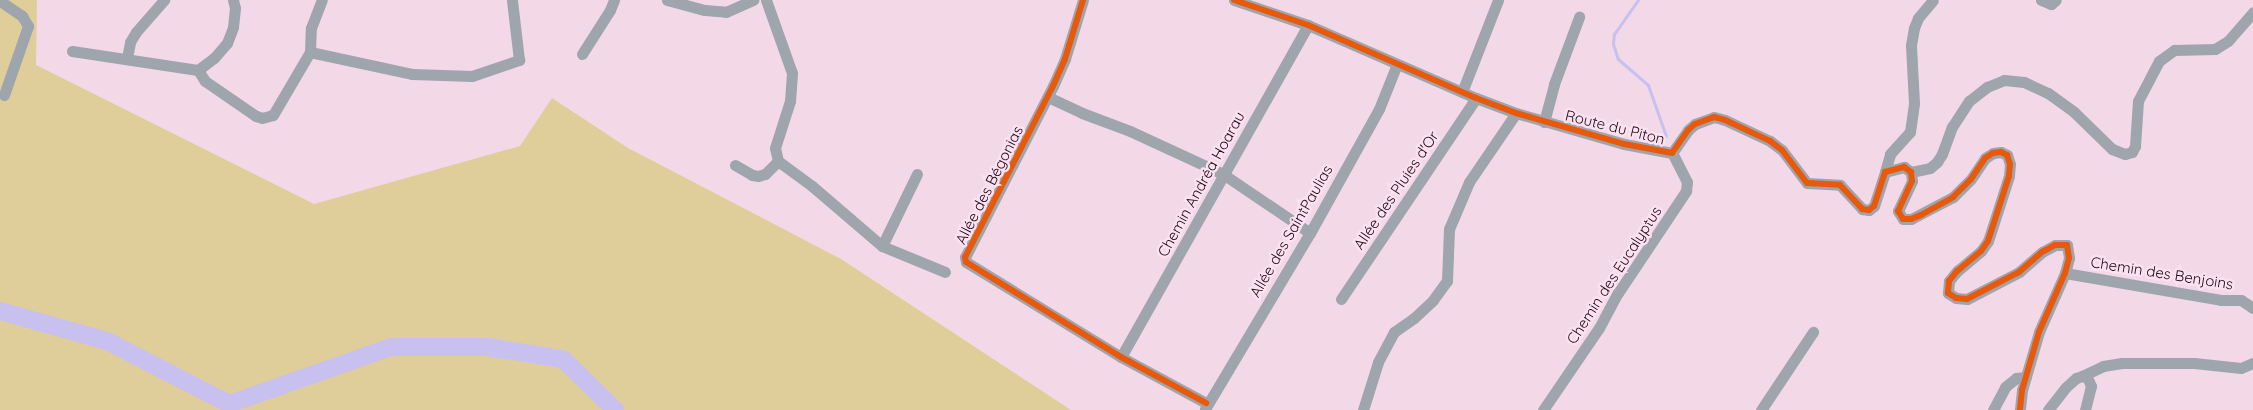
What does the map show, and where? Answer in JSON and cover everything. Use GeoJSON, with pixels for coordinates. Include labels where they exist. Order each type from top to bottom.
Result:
{"type":"FeatureCollection","features":[{"type":"Feature","properties":{"kind":"street"},"geometry":{"type":"LineString","coordinates":[[127,58],[130,42],[136,32],[164,0]]}},
{"type":"Feature","properties":{"kind":"street"},"geometry":{"type":"LineString","coordinates":[[72,51],[198,70],[214,58],[227,43],[234,27],[235,8],[233,0]]}},
{"type":"Feature","properties":{"kind":"street"},"geometry":{"type":"LineString","coordinates":[[198,70],[205,81],[242,106],[262,118],[268,117],[277,111],[310,52],[311,28],[322,0]]}},
{"type":"Feature","properties":{"kind":"street"},"geometry":{"type":"LineString","coordinates":[[310,52],[412,74],[472,76],[519,60],[512,0]]}},
{"type":"Feature","properties":{"kind":"street"},"geometry":{"type":"LineString","coordinates":[[582,54],[610,10],[614,0]]}},
{"type":"Feature","properties":{"kind":"street"},"geometry":{"type":"LineString","coordinates":[[667,0],[705,10],[726,12],[753,0]]}},
{"type":"Feature","properties":{"kind":"street"},"geometry":{"type":"LineString","coordinates":[[766,0],[792,73],[790,101],[775,148],[778,162],[812,186],[882,246],[945,272]]}},
{"type":"Feature","properties":{"kind":"street","name":"Allée des Bégonias"},"geometry":{"type":"LineString","coordinates":[[1083,0],[1065,58],[1048,96],[965,258],[966,262],[1121,358],[1205,407]]}},
{"type":"Feature","properties":{"kind":"street","name":"Route du Piton"},"geometry":{"type":"LineString","coordinates":[[1234,0],[1267,5],[1396,64],[1516,113],[1624,144],[1672,153],[1688,130],[1695,124],[1714,117],[1725,120],[1770,141],[1782,150],[1807,184],[1840,185],[1862,209],[1868,210],[1874,206],[1885,172]]}},
{"type":"Feature","properties":{"kind":"street"},"geometry":{"type":"LineString","coordinates":[[1462,92],[1498,0]]}},
{"type":"Feature","properties":{"kind":"street"},"geometry":{"type":"LineString","coordinates":[[1885,172],[1890,154],[1910,132],[1914,103],[1912,45],[1914,28],[1918,18],[1933,0]]}},
{"type":"Feature","properties":{"kind":"street"},"geometry":{"type":"LineString","coordinates":[[2041,0],[2051,4],[2056,0]]}},
{"type":"Feature","properties":{"kind":"street"},"geometry":{"type":"LineString","coordinates":[[3,1],[22,16],[28,26],[4,95]]}},
{"type":"Feature","properties":{"kind":"street"},"geometry":{"type":"LineString","coordinates":[[1885,172],[1904,167],[1911,172],[1930,168],[1942,154],[1952,127],[1969,101],[1987,86],[2004,80],[2024,82],[2048,93],[2074,112],[2112,149],[2125,154],[2132,152],[2135,146],[2138,100],[2159,61],[2174,50],[2215,49],[2228,41],[2253,12]]}},
{"type":"Feature","properties":{"kind":"street"},"geometry":{"type":"LineString","coordinates":[[1544,122],[1554,84],[1579,17]]}},
{"type":"Feature","properties":{"kind":"street","name":"Chemin Andréa Hoarau"},"geometry":{"type":"LineString","coordinates":[[1121,358],[1308,25]]}},
{"type":"Feature","properties":{"kind":"street","name":"Allée des SaintPaulias"},"geometry":{"type":"LineString","coordinates":[[1205,407],[1310,232],[1379,109],[1396,64]]}},
{"type":"Feature","properties":{"kind":"street"},"geometry":{"type":"LineString","coordinates":[[1048,96],[1082,113],[1130,130],[1223,174],[1310,232]]}},
{"type":"Feature","properties":{"kind":"street","name":"Allée des Pluies d'Or"},"geometry":{"type":"LineString","coordinates":[[1341,299],[1476,98]]}},
{"type":"Feature","properties":{"kind":"street"},"geometry":{"type":"LineString","coordinates":[[1363,410],[1378,362],[1394,332],[1414,318],[1433,300],[1447,281],[1449,229],[1469,182],[1516,113]]}},
{"type":"Feature","properties":{"kind":"street"},"geometry":{"type":"LineString","coordinates":[[1911,172],[1912,181],[1909,191],[1900,201],[1898,211],[1903,219],[1911,219],[1921,215],[1953,197],[1971,179],[1985,158],[1993,153],[2000,152],[2007,155],[2010,164],[2009,176],[1988,241],[1981,251],[1957,271],[1950,281],[1948,293],[1956,298],[1967,299],[2019,272],[2042,252],[2061,244],[2067,245],[2069,250],[2065,273],[2039,332],[2026,377],[2020,410]]}},
{"type":"Feature","properties":{"kind":"street","name":"Chemin des Eucalyptus"},"geometry":{"type":"LineString","coordinates":[[1543,410],[1686,191],[1687,182],[1672,153]]}},
{"type":"Feature","properties":{"kind":"street"},"geometry":{"type":"LineString","coordinates":[[735,165],[752,175],[758,176],[765,174],[778,162]]}},
{"type":"Feature","properties":{"kind":"street"},"geometry":{"type":"LineString","coordinates":[[882,246],[917,174]]}},
{"type":"Feature","properties":{"kind":"street","name":"Chemin des Benjoins"},"geometry":{"type":"LineString","coordinates":[[2065,273],[2221,300],[2241,300],[2253,308]]}},
{"type":"Feature","properties":{"kind":"street"},"geometry":{"type":"LineString","coordinates":[[1761,410],[1813,332]]}},
{"type":"Feature","properties":{"kind":"street"},"geometry":{"type":"LineString","coordinates":[[2048,410],[2066,386],[2076,378],[2103,366],[2122,363],[2194,363],[2241,368],[2253,363]]}},
{"type":"Feature","properties":{"kind":"street"},"geometry":{"type":"LineString","coordinates":[[2082,376],[2088,377],[2092,386],[2085,410]]}},
{"type":"Feature","properties":{"kind":"street"},"geometry":{"type":"LineString","coordinates":[[1993,410],[2005,387],[2016,378],[2026,377]]}},
{"type":"Feature","properties":{"kind":"shaded area"},"geometry":{"type":"Polygon","coordinates":[[[0,0],[37,0],[36,65],[314,204],[520,146],[552,98],[628,148],[841,259],[1071,410],[0,410],[0,0]]]}},
{"type":"Feature","properties":{"kind":"waterway"},"geometry":{"type":"LineString","coordinates":[[1638,0],[1614,34],[1613,44],[1618,59],[1648,85],[1666,136]]}},
{"type":"Feature","properties":{"kind":"waterway"},"geometry":{"type":"LineString","coordinates":[[0,311],[107,341],[229,404],[391,347],[488,347],[563,359],[615,410]]}},
{"type":"Feature","properties":{"kind":"cycle path"},"geometry":{"type":"LineString","coordinates":[[1083,0],[1065,59],[1053,86],[965,257],[966,262],[1121,357],[1206,403]]}},
{"type":"Feature","properties":{"kind":"cycle path"},"geometry":{"type":"LineString","coordinates":[[1234,0],[1308,25],[1476,98],[1516,113],[1624,144],[1672,153],[1688,130],[1695,124],[1714,117],[1725,120],[1770,141],[1782,150],[1807,183],[1840,185],[1862,209],[1869,210],[1874,206],[1885,172],[1904,167],[1911,172],[1912,181],[1898,211],[1903,219],[1911,219],[1921,215],[1953,197],[1971,179],[1985,158],[1993,153],[2001,152],[2007,155],[2010,164],[2009,176],[1988,241],[1981,251],[1957,271],[1949,281],[1948,293],[1956,298],[1967,299],[2019,272],[2042,252],[2055,245],[2067,245],[2069,258],[2065,273],[2039,332],[2022,390],[2020,410]]}}]}
